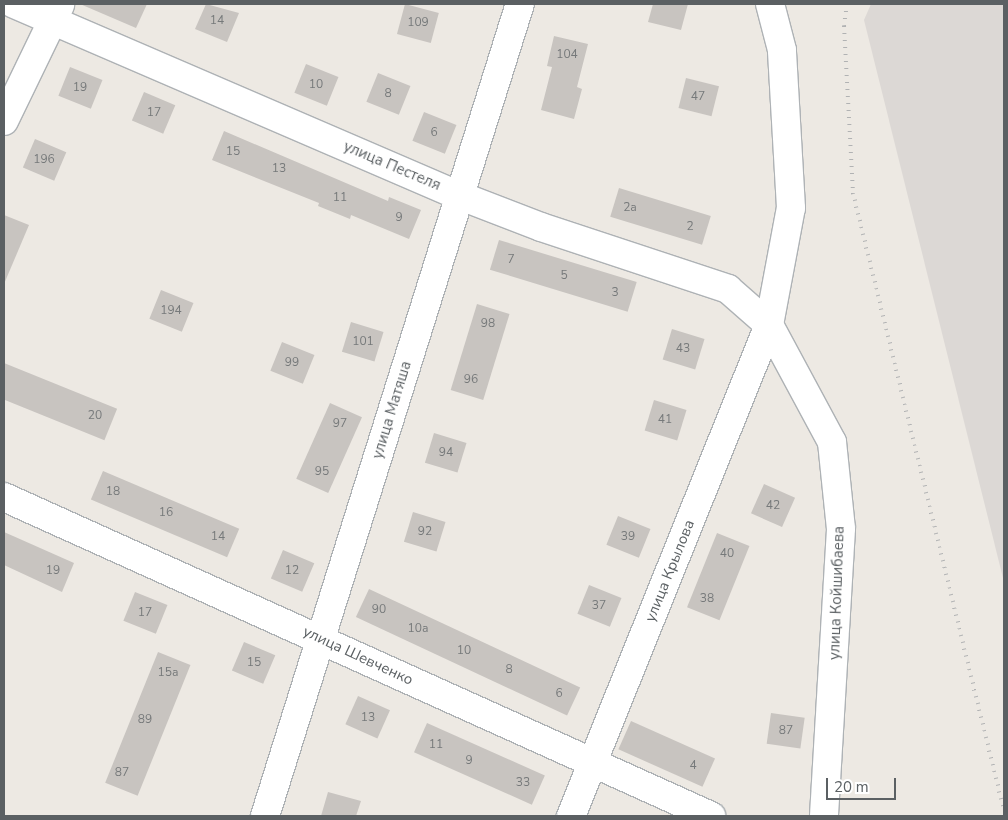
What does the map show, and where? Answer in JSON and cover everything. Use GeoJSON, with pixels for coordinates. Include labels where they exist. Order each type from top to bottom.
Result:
{"type":"FeatureCollection","features":[{"type":"Feature","properties":{"kind":"street","name":"улица Пестеля"},"geometry":{"type":"LineString","coordinates":[[14,4],[56,12],[458,195],[541,227],[728,289],[769,325]]}},
{"type":"Feature","properties":{"kind":"street","name":"улица Матяша"},"geometry":{"type":"LineString","coordinates":[[265,816],[458,195],[520,4]]}},
{"type":"Feature","properties":{"kind":"street","name":"улица Крылова"},"geometry":{"type":"LineString","coordinates":[[571,816],[769,325],[791,208],[782,50],[770,4]]}},
{"type":"Feature","properties":{"kind":"street"},"geometry":{"type":"LineString","coordinates":[[4,121],[56,12]]}},
{"type":"Feature","properties":{"kind":"street","name":"улица Койшибаева"},"geometry":{"type":"LineString","coordinates":[[769,325],[832,442],[841,529],[824,816]]}},
{"type":"Feature","properties":{"kind":"street","name":"улица Шевченко"},"geometry":{"type":"LineString","coordinates":[[4,497],[321,638],[593,764],[711,816]]}},
{"type":"Feature","properties":{"kind":"shaded area"},"geometry":{"type":"Polygon","coordinates":[[[871,4],[1004,4],[1004,582],[864,20],[871,4]]]}},
{"type":"Feature","properties":{"kind":"building"},"geometry":{"type":"Polygon","coordinates":[[[80,4],[147,4],[136,28],[80,4]]]}},
{"type":"Feature","properties":{"kind":"building"},"geometry":{"type":"Polygon","coordinates":[[[206,4],[239,13],[227,42],[195,29],[206,4]]]}},
{"type":"Feature","properties":{"kind":"building"},"geometry":{"type":"Polygon","coordinates":[[[405,4],[439,13],[431,43],[397,34],[405,4]]]}},
{"type":"Feature","properties":{"kind":"building"},"geometry":{"type":"Polygon","coordinates":[[[653,4],[688,4],[681,30],[648,22],[653,4]]]}},
{"type":"Feature","properties":{"kind":"building"},"geometry":{"type":"Polygon","coordinates":[[[554,36],[588,44],[577,87],[582,89],[574,119],[541,110],[552,67],[547,66],[554,36]]]}},
{"type":"Feature","properties":{"kind":"building"},"geometry":{"type":"Polygon","coordinates":[[[306,64],[338,77],[327,106],[294,93],[306,64]]]}},
{"type":"Feature","properties":{"kind":"building"},"geometry":{"type":"Polygon","coordinates":[[[70,67],[102,80],[91,109],[58,96],[70,67]]]}},
{"type":"Feature","properties":{"kind":"building"},"geometry":{"type":"Polygon","coordinates":[[[378,73],[410,86],[399,115],[366,102],[378,73]]]}},
{"type":"Feature","properties":{"kind":"building"},"geometry":{"type":"Polygon","coordinates":[[[686,78],[719,86],[711,116],[679,108],[686,78]]]}},
{"type":"Feature","properties":{"kind":"building"},"geometry":{"type":"Polygon","coordinates":[[[144,92],[175,105],[163,134],[132,121],[144,92]]]}},
{"type":"Feature","properties":{"kind":"building"},"geometry":{"type":"Polygon","coordinates":[[[424,112],[456,125],[445,154],[412,141],[424,112]]]}},
{"type":"Feature","properties":{"kind":"building"},"geometry":{"type":"Polygon","coordinates":[[[224,131],[388,201],[389,197],[421,210],[409,239],[351,215],[350,219],[318,206],[319,203],[212,160],[224,131]]]}},
{"type":"Feature","properties":{"kind":"building"},"geometry":{"type":"Polygon","coordinates":[[[35,139],[66,152],[54,181],[23,168],[35,139]]]}},
{"type":"Feature","properties":{"kind":"building"},"geometry":{"type":"Polygon","coordinates":[[[619,188],[711,216],[702,245],[610,217],[619,188]]]}},
{"type":"Feature","properties":{"kind":"building"},"geometry":{"type":"Polygon","coordinates":[[[4,215],[29,225],[4,284],[4,215]]]}},
{"type":"Feature","properties":{"kind":"building"},"geometry":{"type":"Polygon","coordinates":[[[499,240],[637,282],[628,312],[490,270],[499,240]]]}},
{"type":"Feature","properties":{"kind":"building"},"geometry":{"type":"Polygon","coordinates":[[[161,290],[193,303],[182,332],[149,319],[161,290]]]}},
{"type":"Feature","properties":{"kind":"building"},"geometry":{"type":"Polygon","coordinates":[[[477,304],[510,314],[483,400],[451,390],[477,304]]]}},
{"type":"Feature","properties":{"kind":"building"},"geometry":{"type":"Polygon","coordinates":[[[351,322],[384,332],[374,362],[342,352],[351,322]]]}},
{"type":"Feature","properties":{"kind":"building"},"geometry":{"type":"Polygon","coordinates":[[[672,329],[705,339],[695,370],[663,360],[672,329]]]}},
{"type":"Feature","properties":{"kind":"building"},"geometry":{"type":"Polygon","coordinates":[[[282,342],[314,355],[303,384],[270,371],[282,342]]]}},
{"type":"Feature","properties":{"kind":"building"},"geometry":{"type":"Polygon","coordinates":[[[4,363],[117,409],[104,440],[4,400],[4,363]]]}},
{"type":"Feature","properties":{"kind":"building"},"geometry":{"type":"Polygon","coordinates":[[[654,400],[687,410],[677,441],[645,431],[654,400]]]}},
{"type":"Feature","properties":{"kind":"building"},"geometry":{"type":"Polygon","coordinates":[[[330,403],[362,417],[328,493],[296,479],[330,403]]]}},
{"type":"Feature","properties":{"kind":"building"},"geometry":{"type":"Polygon","coordinates":[[[434,433],[467,443],[457,473],[425,463],[434,433]]]}},
{"type":"Feature","properties":{"kind":"building"},"geometry":{"type":"Polygon","coordinates":[[[103,471],[239,529],[227,557],[91,500],[103,471]]]}},
{"type":"Feature","properties":{"kind":"building"},"geometry":{"type":"Polygon","coordinates":[[[764,484],[795,498],[782,527],[751,513],[764,484]]]}},
{"type":"Feature","properties":{"kind":"building"},"geometry":{"type":"Polygon","coordinates":[[[413,512],[446,522],[436,552],[404,542],[413,512]]]}},
{"type":"Feature","properties":{"kind":"building"},"geometry":{"type":"Polygon","coordinates":[[[618,516],[650,529],[639,558],[606,545],[618,516]]]}},
{"type":"Feature","properties":{"kind":"building"},"geometry":{"type":"Polygon","coordinates":[[[4,532],[74,563],[62,592],[4,565],[4,532]]]}},
{"type":"Feature","properties":{"kind":"building"},"geometry":{"type":"Polygon","coordinates":[[[717,533],[749,546],[719,620],[687,607],[717,533]]]}},
{"type":"Feature","properties":{"kind":"building"},"geometry":{"type":"Polygon","coordinates":[[[283,550],[314,563],[302,592],[271,579],[283,550]]]}},
{"type":"Feature","properties":{"kind":"building"},"geometry":{"type":"Polygon","coordinates":[[[589,585],[621,598],[610,627],[577,614],[589,585]]]}},
{"type":"Feature","properties":{"kind":"building"},"geometry":{"type":"Polygon","coordinates":[[[369,589],[580,687],[567,716],[356,617],[369,589]]]}},
{"type":"Feature","properties":{"kind":"building"},"geometry":{"type":"Polygon","coordinates":[[[135,592],[167,605],[156,634],[123,621],[135,592]]]}},
{"type":"Feature","properties":{"kind":"building"},"geometry":{"type":"Polygon","coordinates":[[[244,642],[275,655],[263,684],[232,671],[244,642]]]}},
{"type":"Feature","properties":{"kind":"building"},"geometry":{"type":"Polygon","coordinates":[[[158,652],[190,665],[138,796],[105,783],[158,652]]]}},
{"type":"Feature","properties":{"kind":"building"},"geometry":{"type":"Polygon","coordinates":[[[358,696],[390,710],[377,739],[345,724],[358,696]]]}},
{"type":"Feature","properties":{"kind":"building"},"geometry":{"type":"Polygon","coordinates":[[[771,713],[805,718],[800,748],[767,744],[771,713]]]}},
{"type":"Feature","properties":{"kind":"building"},"geometry":{"type":"Polygon","coordinates":[[[631,721],[715,758],[702,787],[618,749],[631,721]]]}},
{"type":"Feature","properties":{"kind":"building"},"geometry":{"type":"Polygon","coordinates":[[[427,723],[545,775],[532,805],[414,752],[427,723]]]}},
{"type":"Feature","properties":{"kind":"building"},"geometry":{"type":"Polygon","coordinates":[[[328,792],[361,801],[356,816],[321,816],[328,792]]]}},
{"type":"Feature","properties":{"kind":"railway"},"geometry":{"type":"LineString","coordinates":[[847,4],[844,26],[853,193],[1004,811]]}}]}
